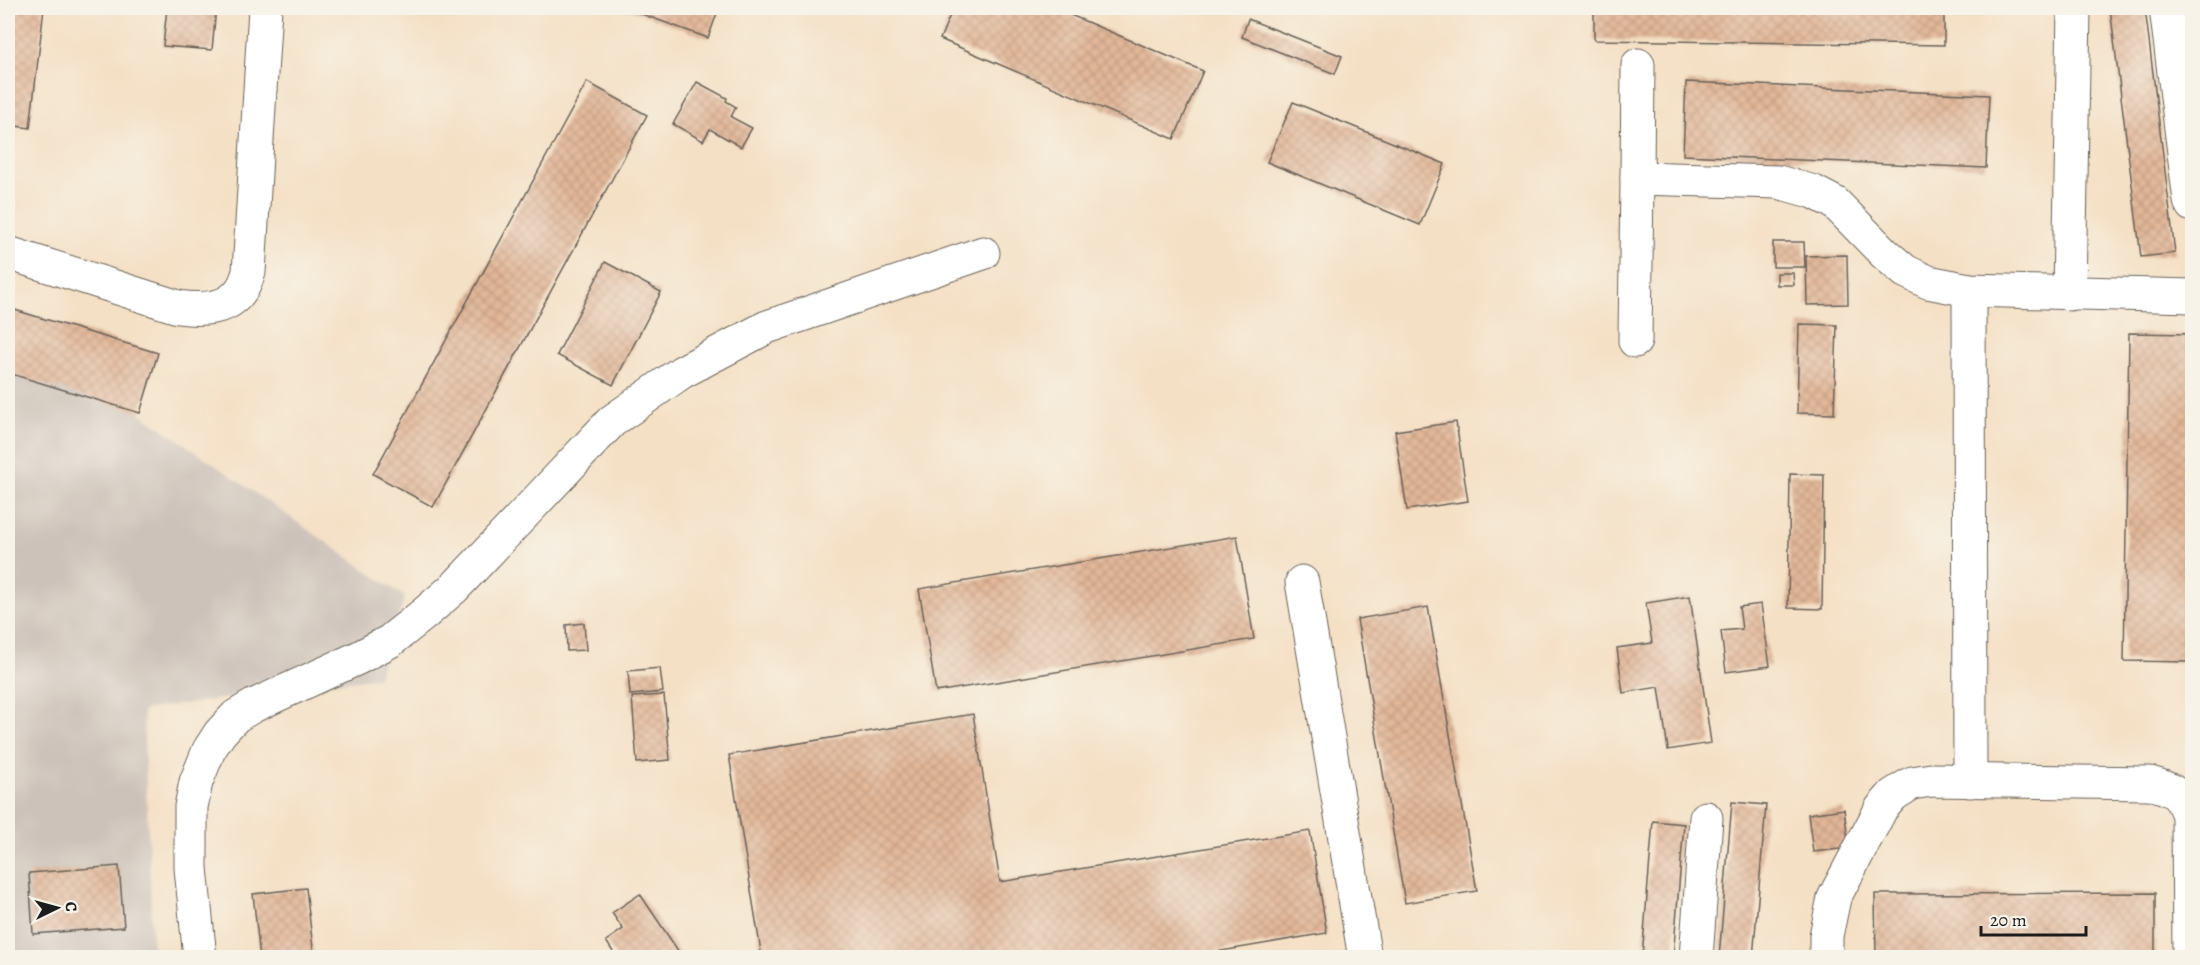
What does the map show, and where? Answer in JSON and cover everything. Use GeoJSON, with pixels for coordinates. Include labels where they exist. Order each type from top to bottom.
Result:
{"type":"FeatureCollection","features":[{"type":"Feature","properties":{"kind":"lane"},"geometry":{"type":"LineString","coordinates":[[8,253],[178,307],[196,310],[211,308],[241,292],[249,272],[265,8]]}},
{"type":"Feature","properties":{"kind":"lane"},"geometry":{"type":"LineString","coordinates":[[2069,294],[2074,8]]}},
{"type":"Feature","properties":{"kind":"lane"},"geometry":{"type":"LineString","coordinates":[[2166,8],[2190,201],[2193,204]]}},
{"type":"Feature","properties":{"kind":"lane"},"geometry":{"type":"LineString","coordinates":[[1635,340],[1638,65]]}},
{"type":"Feature","properties":{"kind":"lane"},"geometry":{"type":"LineString","coordinates":[[1637,178],[1778,182],[1814,192],[1835,203],[1905,271],[1928,282],[1969,290],[2193,296]]}},
{"type":"Feature","properties":{"kind":"lane"},"geometry":{"type":"LineString","coordinates":[[200,957],[191,868],[191,807],[196,782],[209,750],[220,733],[236,716],[358,658],[390,641],[407,628],[454,587],[612,421],[682,372],[767,327],[983,253]]}},
{"type":"Feature","properties":{"kind":"lane"},"geometry":{"type":"LineString","coordinates":[[1969,290],[1970,781]]}},
{"type":"Feature","properties":{"kind":"lane"},"geometry":{"type":"LineString","coordinates":[[1302,582],[1365,957]]}},
{"type":"Feature","properties":{"kind":"lane"},"geometry":{"type":"LineString","coordinates":[[1826,957],[1826,936],[1834,898],[1881,809],[1893,795],[1912,783],[1931,780],[2150,783],[2169,788],[2183,800],[2188,816],[2189,957]]}},
{"type":"Feature","properties":{"kind":"lane"},"geometry":{"type":"LineString","coordinates":[[1696,957],[1706,818]]}},
{"type":"Feature","properties":{"kind":"shaded area"},"geometry":{"type":"Polygon","coordinates":[[[8,373],[140,413],[405,597],[378,677],[143,710],[153,957],[8,957],[8,373]]]}},
{"type":"Feature","properties":{"kind":"building"},"geometry":{"type":"Polygon","coordinates":[[[8,8],[44,8],[30,128],[8,125],[8,8]]]}},
{"type":"Feature","properties":{"kind":"building"},"geometry":{"type":"Polygon","coordinates":[[[167,8],[216,8],[212,50],[163,46],[167,8]]]}},
{"type":"Feature","properties":{"kind":"building"},"geometry":{"type":"Polygon","coordinates":[[[625,8],[719,8],[708,38],[625,8]]]}},
{"type":"Feature","properties":{"kind":"building"},"geometry":{"type":"Polygon","coordinates":[[[953,8],[1054,8],[1203,71],[1174,139],[940,39],[953,8]]]}},
{"type":"Feature","properties":{"kind":"building"},"geometry":{"type":"Polygon","coordinates":[[[1594,8],[1944,8],[1944,45],[1594,40],[1594,8]]]}},
{"type":"Feature","properties":{"kind":"building"},"geometry":{"type":"Polygon","coordinates":[[[2110,8],[2145,8],[2175,253],[2141,257],[2110,8]]]}},
{"type":"Feature","properties":{"kind":"building"},"geometry":{"type":"Polygon","coordinates":[[[2185,8],[2192,8],[2192,54],[2191,54],[2185,8]]]}},
{"type":"Feature","properties":{"kind":"building"},"geometry":{"type":"Polygon","coordinates":[[[1248,19],[1342,56],[1335,74],[1242,37],[1248,19]]]}},
{"type":"Feature","properties":{"kind":"building"},"geometry":{"type":"Polygon","coordinates":[[[587,82],[647,115],[433,507],[373,474],[587,82]]]}},
{"type":"Feature","properties":{"kind":"building"},"geometry":{"type":"Polygon","coordinates":[[[697,82],[727,98],[726,101],[736,107],[731,117],[752,128],[741,147],[710,129],[703,141],[673,124],[697,82]]]}},
{"type":"Feature","properties":{"kind":"building"},"geometry":{"type":"Polygon","coordinates":[[[1686,82],[1989,95],[1986,168],[1683,155],[1686,82]]]}},
{"type":"Feature","properties":{"kind":"building"},"geometry":{"type":"Polygon","coordinates":[[[1293,102],[1445,164],[1420,225],[1267,162],[1293,102]]]}},
{"type":"Feature","properties":{"kind":"building"},"geometry":{"type":"Polygon","coordinates":[[[1773,242],[1804,242],[1805,267],[1773,267],[1773,242]]]}},
{"type":"Feature","properties":{"kind":"building"},"geometry":{"type":"Polygon","coordinates":[[[1847,255],[1848,304],[1807,305],[1806,256],[1847,255]]]}},
{"type":"Feature","properties":{"kind":"building"},"geometry":{"type":"Polygon","coordinates":[[[605,262],[661,292],[613,385],[557,355],[605,262]]]}},
{"type":"Feature","properties":{"kind":"building"},"geometry":{"type":"Polygon","coordinates":[[[1777,273],[1793,273],[1794,285],[1777,285],[1777,273]]]}},
{"type":"Feature","properties":{"kind":"building"},"geometry":{"type":"Polygon","coordinates":[[[8,308],[158,353],[140,413],[8,373],[8,308]]]}},
{"type":"Feature","properties":{"kind":"building"},"geometry":{"type":"Polygon","coordinates":[[[1799,324],[1837,325],[1834,414],[1797,413],[1799,324]]]}},
{"type":"Feature","properties":{"kind":"building"},"geometry":{"type":"Polygon","coordinates":[[[2129,333],[2192,334],[2192,662],[2124,661],[2129,333]]]}},
{"type":"Feature","properties":{"kind":"building"},"geometry":{"type":"Polygon","coordinates":[[[1456,422],[1468,501],[1407,510],[1395,431],[1456,422]]]}},
{"type":"Feature","properties":{"kind":"building"},"geometry":{"type":"Polygon","coordinates":[[[1790,474],[1824,475],[1822,609],[1788,608],[1790,474]]]}},
{"type":"Feature","properties":{"kind":"building"},"geometry":{"type":"Polygon","coordinates":[[[1237,536],[1254,639],[936,692],[919,589],[1237,536]]]}},
{"type":"Feature","properties":{"kind":"building"},"geometry":{"type":"Polygon","coordinates":[[[1690,596],[1711,743],[1668,750],[1659,687],[1623,693],[1617,648],[1652,643],[1646,603],[1690,596]]]}},
{"type":"Feature","properties":{"kind":"building"},"geometry":{"type":"Polygon","coordinates":[[[1761,604],[1770,666],[1726,672],[1721,631],[1742,629],[1739,607],[1761,604]]]}},
{"type":"Feature","properties":{"kind":"building"},"geometry":{"type":"Polygon","coordinates":[[[1428,607],[1477,891],[1405,903],[1357,619],[1428,607]]]}},
{"type":"Feature","properties":{"kind":"building"},"geometry":{"type":"Polygon","coordinates":[[[584,623],[586,650],[567,651],[566,625],[584,623]]]}},
{"type":"Feature","properties":{"kind":"building"},"geometry":{"type":"Polygon","coordinates":[[[660,668],[663,692],[630,695],[628,671],[660,668]]]}},
{"type":"Feature","properties":{"kind":"building"},"geometry":{"type":"Polygon","coordinates":[[[664,695],[670,760],[637,763],[632,697],[664,695]]]}},
{"type":"Feature","properties":{"kind":"building"},"geometry":{"type":"Polygon","coordinates":[[[973,714],[1000,882],[1310,831],[1327,933],[1180,958],[762,958],[729,755],[973,714]]]}},
{"type":"Feature","properties":{"kind":"building"},"geometry":{"type":"Polygon","coordinates":[[[1732,802],[1766,805],[1753,958],[1719,958],[1732,802]]]}},
{"type":"Feature","properties":{"kind":"building"},"geometry":{"type":"Polygon","coordinates":[[[1844,809],[1849,848],[1813,852],[1808,814],[1844,809]]]}},
{"type":"Feature","properties":{"kind":"building"},"geometry":{"type":"Polygon","coordinates":[[[1653,821],[1684,824],[1673,958],[1642,958],[1653,821]]]}},
{"type":"Feature","properties":{"kind":"building"},"geometry":{"type":"Polygon","coordinates":[[[119,866],[124,927],[33,934],[29,873],[119,866]]]}},
{"type":"Feature","properties":{"kind":"building"},"geometry":{"type":"Polygon","coordinates":[[[306,888],[314,957],[260,958],[253,894],[306,888]]]}},
{"type":"Feature","properties":{"kind":"building"},"geometry":{"type":"Polygon","coordinates":[[[2155,893],[2155,958],[1876,958],[1875,894],[2155,893]]]}},
{"type":"Feature","properties":{"kind":"building"},"geometry":{"type":"Polygon","coordinates":[[[640,894],[683,958],[617,958],[606,941],[623,929],[612,913],[640,894]]]}}]}
